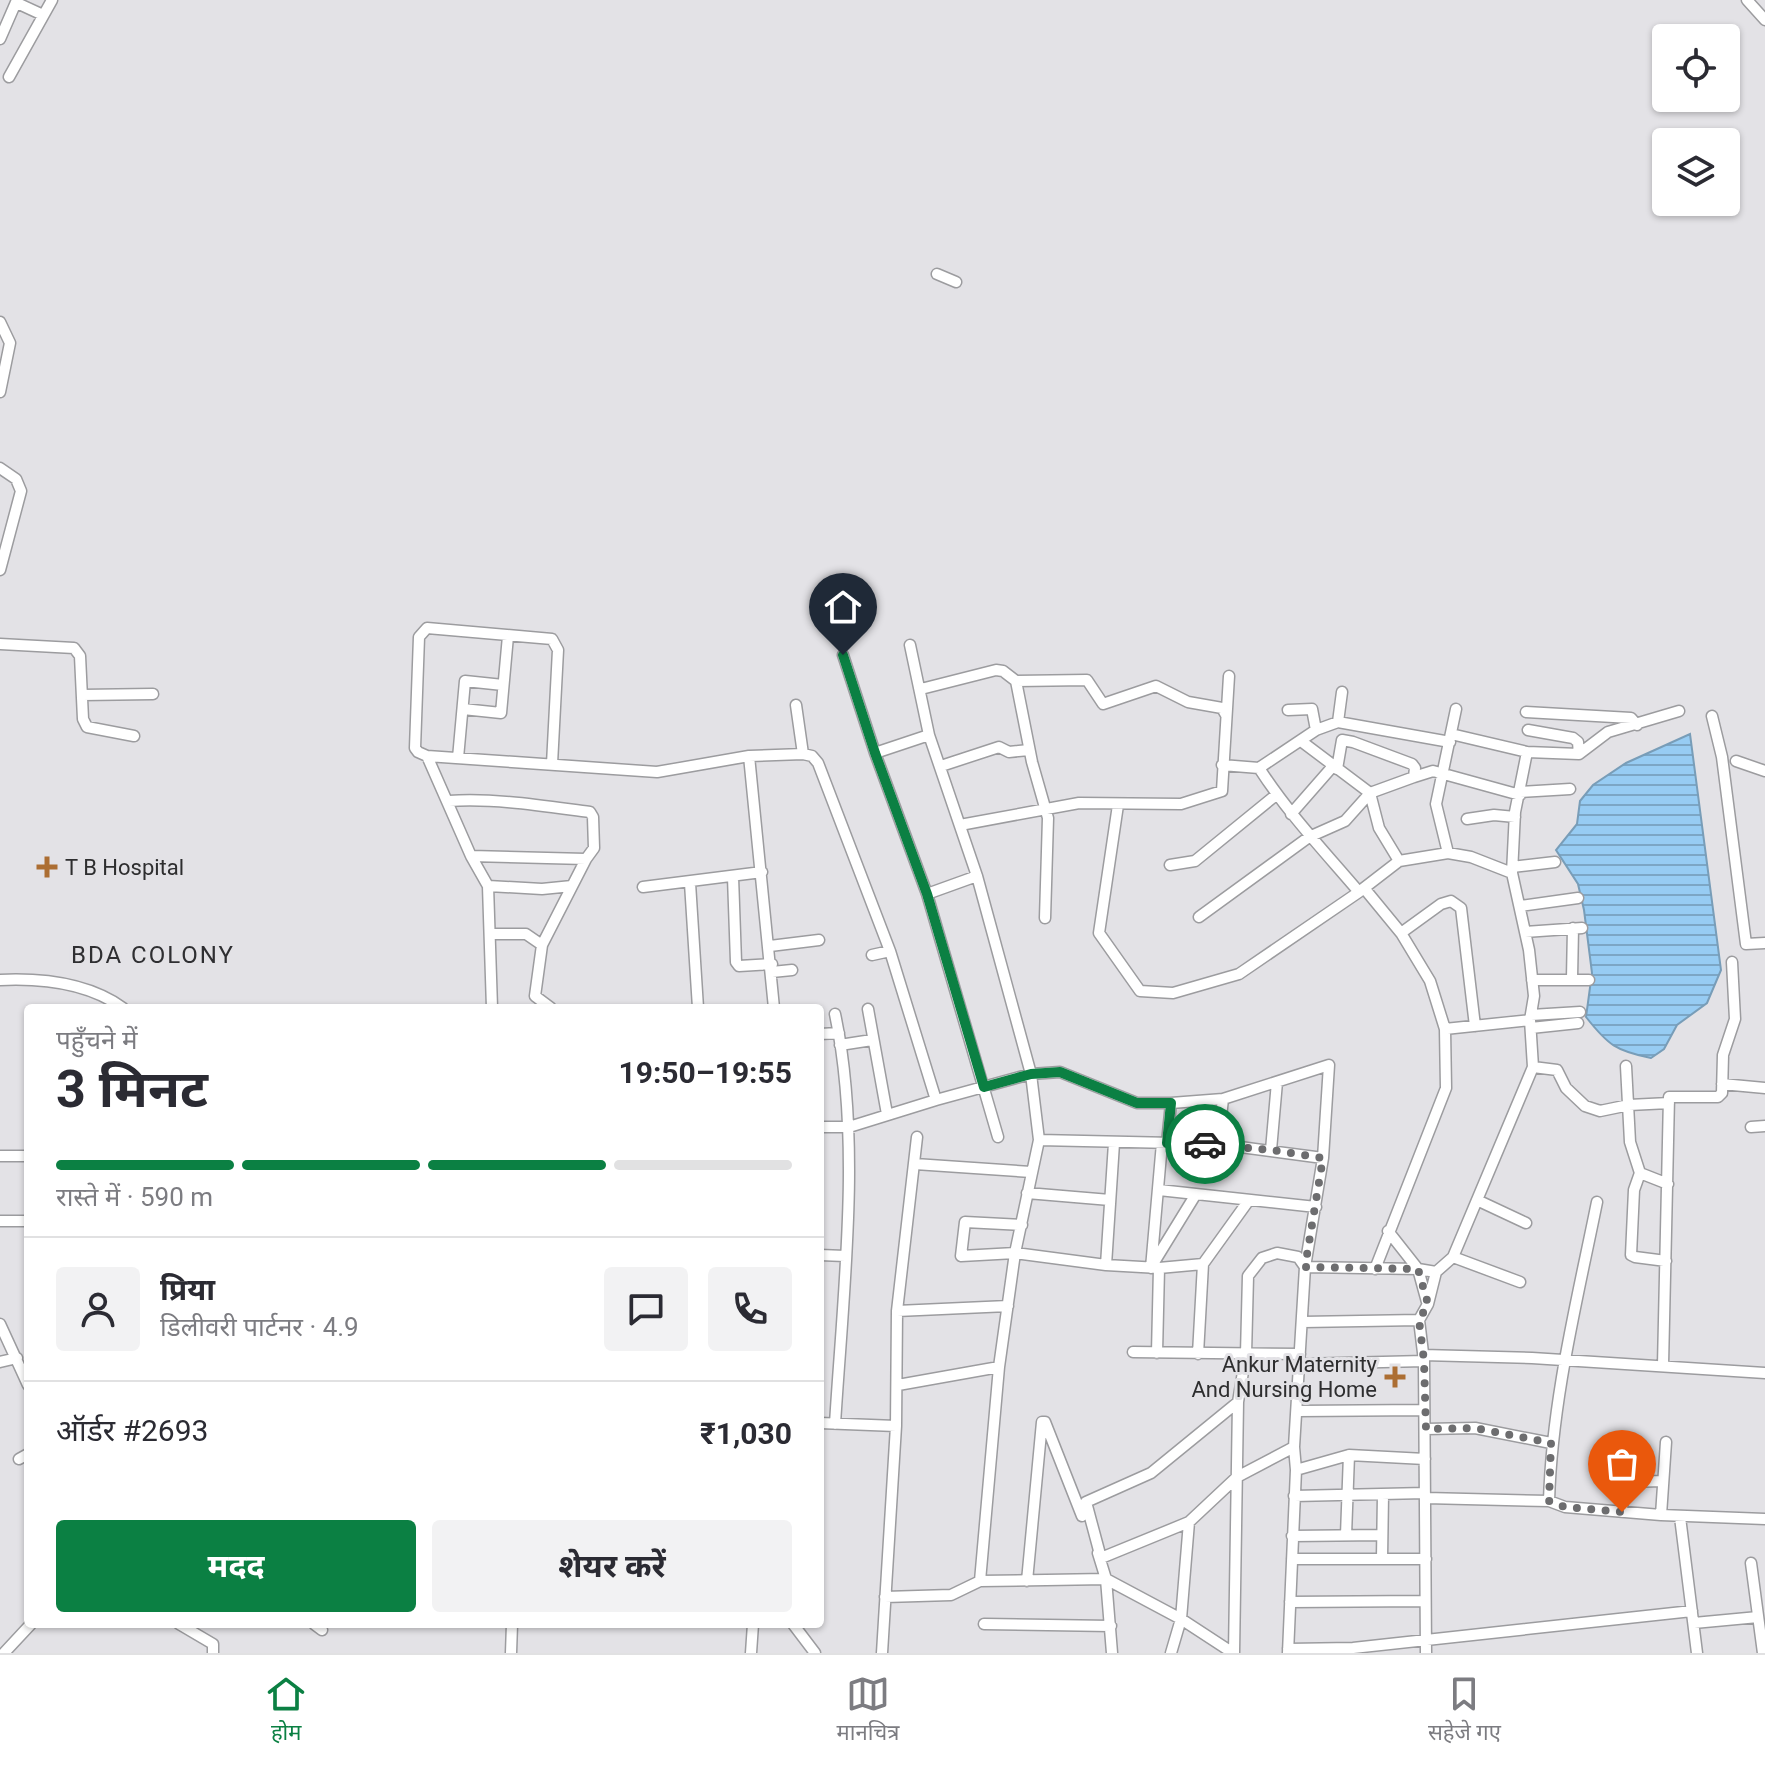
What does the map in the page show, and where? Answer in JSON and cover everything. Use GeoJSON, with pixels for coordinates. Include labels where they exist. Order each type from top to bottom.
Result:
{"type":"FeatureCollection","features":[{"type":"Feature","properties":{"kind":"street"},"geometry":{"type":"LineString","coordinates":[[9,77],[52,0]]}},
{"type":"Feature","properties":{"kind":"street"},"geometry":{"type":"LineString","coordinates":[[1747,0],[1765,20]]}},
{"type":"Feature","properties":{"kind":"street"},"geometry":{"type":"LineString","coordinates":[[0,39],[17,2],[43,15]]}},
{"type":"Feature","properties":{"kind":"street"},"geometry":{"type":"LineString","coordinates":[[937,274],[956,282]]}},
{"type":"Feature","properties":{"kind":"street"},"geometry":{"type":"LineString","coordinates":[[0,322],[10,343],[0,392]]}},
{"type":"Feature","properties":{"kind":"street"},"geometry":{"type":"LineString","coordinates":[[0,468],[16,479],[21,491],[0,570]]}},
{"type":"Feature","properties":{"kind":"street"},"geometry":{"type":"LineString","coordinates":[[552,764],[558,650],[552,639],[427,628],[419,637],[415,748],[427,756],[657,772],[749,756],[812,756],[818,763],[890,951],[936,1100]]}},
{"type":"Feature","properties":{"kind":"street"},"geometry":{"type":"LineString","coordinates":[[463,709],[501,713],[508,636]]}},
{"type":"Feature","properties":{"kind":"street"},"geometry":{"type":"LineString","coordinates":[[0,644],[74,648],[80,656],[83,719],[87,727],[134,736]]}},
{"type":"Feature","properties":{"kind":"street"},"geometry":{"type":"LineString","coordinates":[[910,645],[929,735],[977,876],[1031,1074],[1039,1140],[1015,1253],[999,1367],[980,1581]]}},
{"type":"Feature","properties":{"kind":"street"},"geometry":{"type":"LineString","coordinates":[[843,655],[927,894],[998,1137]]}},
{"type":"Feature","properties":{"kind":"street"},"geometry":{"type":"LineString","coordinates":[[921,689],[996,670],[1003,671],[1016,681],[1087,680],[1103,704],[1156,686],[1188,702],[1222,708],[1226,715]]}},
{"type":"Feature","properties":{"kind":"street"},"geometry":{"type":"LineString","coordinates":[[960,825],[1079,803],[1181,804],[1222,791],[1229,676]]}},
{"type":"Feature","properties":{"kind":"street"},"geometry":{"type":"LineString","coordinates":[[458,758],[465,681],[503,685]]}},
{"type":"Feature","properties":{"kind":"street"},"geometry":{"type":"LineString","coordinates":[[1016,681],[1029,750],[1046,809],[1045,918]]}},
{"type":"Feature","properties":{"kind":"street"},"geometry":{"type":"LineString","coordinates":[[1338,722],[1342,692]]}},
{"type":"Feature","properties":{"kind":"street"},"geometry":{"type":"LineString","coordinates":[[82,695],[153,694]]}},
{"type":"Feature","properties":{"kind":"street"},"geometry":{"type":"LineString","coordinates":[[796,705],[803,754]]}},
{"type":"Feature","properties":{"kind":"street"},"geometry":{"type":"LineString","coordinates":[[1288,710],[1312,709],[1316,730]]}},
{"type":"Feature","properties":{"kind":"street"},"geometry":{"type":"LineString","coordinates":[[1448,853],[1436,804],[1456,709]]}},
{"type":"Feature","properties":{"kind":"street"},"geometry":{"type":"LineString","coordinates":[[1222,765],[1259,768],[1316,730],[1338,722],[1527,752],[1579,754],[1608,732],[1679,711]]}},
{"type":"Feature","properties":{"kind":"street"},"geometry":{"type":"LineString","coordinates":[[1526,712],[1631,718],[1637,725]]}},
{"type":"Feature","properties":{"kind":"street"},"geometry":{"type":"LineString","coordinates":[[1712,716],[1722,757],[1746,944],[1765,943]]}},
{"type":"Feature","properties":{"kind":"street"},"geometry":{"type":"LineString","coordinates":[[1528,730],[1576,739],[1579,754]]}},
{"type":"Feature","properties":{"kind":"street"},"geometry":{"type":"LineString","coordinates":[[875,753],[929,735]]}},
{"type":"Feature","properties":{"kind":"street"},"geometry":{"type":"LineString","coordinates":[[1291,814],[1335,768],[1342,740],[1412,764],[1414,777]]}},
{"type":"Feature","properties":{"kind":"street"},"geometry":{"type":"LineString","coordinates":[[1301,741],[1370,793],[1379,828],[1399,861]]}},
{"type":"Feature","properties":{"kind":"street"},"geometry":{"type":"LineString","coordinates":[[941,766],[999,747],[1009,752],[1029,750]]}},
{"type":"Feature","properties":{"kind":"street"},"geometry":{"type":"LineString","coordinates":[[1426,1653],[1426,1429],[1424,1358],[1419,1320],[1428,1304],[1436,1272],[1453,1257],[1479,1201],[1533,1067],[1530,1021],[1534,996],[1512,870],[1515,817],[1527,752]]}},
{"type":"Feature","properties":{"kind":"street"},"geometry":{"type":"LineString","coordinates":[[427,756],[471,856],[488,886],[492,1004]]}},
{"type":"Feature","properties":{"kind":"street"},"geometry":{"type":"LineString","coordinates":[[749,756],[774,1004]]}},
{"type":"Feature","properties":{"kind":"street"},"geometry":{"type":"LineString","coordinates":[[1736,761],[1765,771]]}},
{"type":"Feature","properties":{"kind":"street"},"geometry":{"type":"LineString","coordinates":[[1259,768],[1309,837],[1401,933],[1430,981],[1445,1029],[1446,1088],[1375,1269]]}},
{"type":"Feature","properties":{"kind":"street"},"geometry":{"type":"LineString","coordinates":[[1199,917],[1309,837],[1345,821],[1370,793],[1414,777],[1433,771],[1520,793],[1570,789]]}},
{"type":"Feature","properties":{"kind":"street"},"geometry":{"type":"LineString","coordinates":[[1170,865],[1195,861],[1276,795]]}},
{"type":"Feature","properties":{"kind":"street"},"geometry":{"type":"LineString","coordinates":[[449,801],[474,800],[590,812],[593,817],[594,848],[542,945],[535,996],[546,1004]]}},
{"type":"Feature","properties":{"kind":"street"},"geometry":{"type":"LineString","coordinates":[[1118,805],[1099,933],[1140,991],[1173,993],[1239,974],[1399,861],[1448,853],[1512,870],[1555,862]]}},
{"type":"Feature","properties":{"kind":"street"},"geometry":{"type":"LineString","coordinates":[[1467,819],[1494,815],[1515,817]]}},
{"type":"Feature","properties":{"kind":"street"},"geometry":{"type":"LineString","coordinates":[[471,856],[586,859]]}},
{"type":"Feature","properties":{"kind":"street"},"geometry":{"type":"LineString","coordinates":[[643,887],[762,872]]}},
{"type":"Feature","properties":{"kind":"street"},"geometry":{"type":"LineString","coordinates":[[927,894],[977,876]]}},
{"type":"Feature","properties":{"kind":"street"},"geometry":{"type":"LineString","coordinates":[[733,877],[736,962],[739,966],[792,970]]}},
{"type":"Feature","properties":{"kind":"street"},"geometry":{"type":"LineString","coordinates":[[690,883],[698,1004]]}},
{"type":"Feature","properties":{"kind":"street"},"geometry":{"type":"LineString","coordinates":[[488,886],[542,889],[572,886]]}},
{"type":"Feature","properties":{"kind":"street"},"geometry":{"type":"LineString","coordinates":[[1520,906],[1578,898]]}},
{"type":"Feature","properties":{"kind":"street"},"geometry":{"type":"LineString","coordinates":[[1401,933],[1441,904],[1451,901],[1461,908],[1475,1026]]}},
{"type":"Feature","properties":{"kind":"street"},"geometry":{"type":"LineString","coordinates":[[1525,932],[1578,928],[1572,978]]}},
{"type":"Feature","properties":{"kind":"street"},"geometry":{"type":"LineString","coordinates":[[490,934],[526,934],[542,945]]}},
{"type":"Feature","properties":{"kind":"street"},"geometry":{"type":"LineString","coordinates":[[770,946],[819,940]]}},
{"type":"Feature","properties":{"kind":"street"},"geometry":{"type":"LineString","coordinates":[[872,955],[890,951]]}},
{"type":"Feature","properties":{"kind":"street"},"geometry":{"type":"LineString","coordinates":[[1663,1365],[1669,1097],[1718,1097],[1722,1093],[1723,1055],[1735,1019],[1732,962]]}},
{"type":"Feature","properties":{"kind":"street"},"geometry":{"type":"LineString","coordinates":[[0,980],[60,983],[97,992],[116,1004]]}},
{"type":"Feature","properties":{"kind":"street"},"geometry":{"type":"LineString","coordinates":[[1532,980],[1589,980]]}},
{"type":"Feature","properties":{"kind":"street"},"geometry":{"type":"LineString","coordinates":[[868,1009],[887,1114]]}},
{"type":"Feature","properties":{"kind":"street"},"geometry":{"type":"LineString","coordinates":[[835,1014],[849,1127],[835,1424]]}},
{"type":"Feature","properties":{"kind":"street"},"geometry":{"type":"LineString","coordinates":[[1445,1029],[1579,1017]]}},
{"type":"Feature","properties":{"kind":"street"},"geometry":{"type":"LineString","coordinates":[[824,1034],[839,1033]]}},
{"type":"Feature","properties":{"kind":"street"},"geometry":{"type":"LineString","coordinates":[[840,1045],[872,1040]]}},
{"type":"Feature","properties":{"kind":"street"},"geometry":{"type":"LineString","coordinates":[[824,1127],[849,1127],[1031,1074],[1060,1072],[1137,1103],[1171,1103],[1223,1099],[1329,1065],[1323,1158],[1305,1267],[1294,1447],[1296,1470],[1288,1651],[1375,1649],[1426,1638],[1692,1611]]}},
{"type":"Feature","properties":{"kind":"street"},"geometry":{"type":"LineString","coordinates":[[1626,1066],[1630,1142],[1640,1173],[1634,1193],[1631,1255],[1666,1261]]}},
{"type":"Feature","properties":{"kind":"street"},"geometry":{"type":"LineString","coordinates":[[1533,1067],[1557,1070],[1566,1088],[1585,1106],[1600,1111],[1629,1105],[1669,1103]]}},
{"type":"Feature","properties":{"kind":"street"},"geometry":{"type":"LineString","coordinates":[[1271,1150],[1277,1082]]}},
{"type":"Feature","properties":{"kind":"street"},"geometry":{"type":"LineString","coordinates":[[1722,1084],[1765,1088]]}},
{"type":"Feature","properties":{"kind":"street"},"geometry":{"type":"LineString","coordinates":[[1218,1144],[1223,1099]]}},
{"type":"Feature","properties":{"kind":"street"},"geometry":{"type":"LineString","coordinates":[[1157,1353],[1155,1268],[1159,1190],[1171,1103]]}},
{"type":"Feature","properties":{"kind":"street"},"geometry":{"type":"LineString","coordinates":[[1751,1127],[1765,1126]]}},
{"type":"Feature","properties":{"kind":"street"},"geometry":{"type":"LineString","coordinates":[[882,1653],[898,1385],[897,1311],[917,1137]]}},
{"type":"Feature","properties":{"kind":"street"},"geometry":{"type":"LineString","coordinates":[[1039,1140],[1218,1144],[1323,1158]]}},
{"type":"Feature","properties":{"kind":"street"},"geometry":{"type":"LineString","coordinates":[[1106,1265],[1114,1143]]}},
{"type":"Feature","properties":{"kind":"street"},"geometry":{"type":"LineString","coordinates":[[0,1156],[24,1156]]}},
{"type":"Feature","properties":{"kind":"street"},"geometry":{"type":"LineString","coordinates":[[915,1164],[1031,1172]]}},
{"type":"Feature","properties":{"kind":"street"},"geometry":{"type":"LineString","coordinates":[[1640,1173],[1668,1184]]}},
{"type":"Feature","properties":{"kind":"street"},"geometry":{"type":"LineString","coordinates":[[1159,1190],[1316,1207]]}},
{"type":"Feature","properties":{"kind":"street"},"geometry":{"type":"LineString","coordinates":[[1027,1193],[1110,1200]]}},
{"type":"Feature","properties":{"kind":"street"},"geometry":{"type":"LineString","coordinates":[[1155,1268],[1196,1194]]}},
{"type":"Feature","properties":{"kind":"street"},"geometry":{"type":"LineString","coordinates":[[1198,1354],[1203,1264],[1249,1200]]}},
{"type":"Feature","properties":{"kind":"street"},"geometry":{"type":"LineString","coordinates":[[1479,1201],[1526,1223]]}},
{"type":"Feature","properties":{"kind":"street"},"geometry":{"type":"LineString","coordinates":[[1549,1501],[1551,1443],[1597,1202]]}},
{"type":"Feature","properties":{"kind":"street"},"geometry":{"type":"LineString","coordinates":[[0,1221],[24,1221]]}},
{"type":"Feature","properties":{"kind":"street"},"geometry":{"type":"LineString","coordinates":[[1022,1225],[965,1222],[961,1256],[1015,1253],[1155,1268],[1203,1264]]}},
{"type":"Feature","properties":{"kind":"street"},"geometry":{"type":"LineString","coordinates":[[1388,1231],[1418,1269],[1428,1304]]}},
{"type":"Feature","properties":{"kind":"street"},"geometry":{"type":"LineString","coordinates":[[1234,1653],[1238,1402],[1246,1354],[1248,1276],[1262,1258],[1277,1253],[1298,1257],[1305,1267]]}},
{"type":"Feature","properties":{"kind":"street"},"geometry":{"type":"LineString","coordinates":[[824,1255],[845,1256]]}},
{"type":"Feature","properties":{"kind":"street"},"geometry":{"type":"LineString","coordinates":[[1453,1257],[1520,1282]]}},
{"type":"Feature","properties":{"kind":"street"},"geometry":{"type":"LineString","coordinates":[[1305,1267],[1436,1272]]}},
{"type":"Feature","properties":{"kind":"street"},"geometry":{"type":"LineString","coordinates":[[897,1311],[1008,1306]]}},
{"type":"Feature","properties":{"kind":"street"},"geometry":{"type":"LineString","coordinates":[[1303,1322],[1419,1320]]}},
{"type":"Feature","properties":{"kind":"street"},"geometry":{"type":"LineString","coordinates":[[0,1324],[24,1375]]}},
{"type":"Feature","properties":{"kind":"street"},"geometry":{"type":"LineString","coordinates":[[1133,1352],[1246,1354],[1300,1359],[1565,1360],[1765,1373]]}},
{"type":"Feature","properties":{"kind":"street"},"geometry":{"type":"LineString","coordinates":[[0,1362],[17,1358]]}},
{"type":"Feature","properties":{"kind":"street"},"geometry":{"type":"LineString","coordinates":[[898,1385],[999,1367]]}},
{"type":"Feature","properties":{"kind":"street"},"geometry":{"type":"LineString","coordinates":[[1112,1653],[1106,1579],[1086,1502],[1151,1473],[1238,1402]]}},
{"type":"Feature","properties":{"kind":"street"},"geometry":{"type":"LineString","coordinates":[[1298,1411],[1424,1410]]}},
{"type":"Feature","properties":{"kind":"street"},"geometry":{"type":"LineString","coordinates":[[1027,1581],[1042,1422],[1045,1422],[1101,1558]]}},
{"type":"Feature","properties":{"kind":"street"},"geometry":{"type":"LineString","coordinates":[[824,1423],[896,1426]]}},
{"type":"Feature","properties":{"kind":"street"},"geometry":{"type":"LineString","coordinates":[[1426,1429],[1475,1428],[1551,1443]]}},
{"type":"Feature","properties":{"kind":"street"},"geometry":{"type":"LineString","coordinates":[[1661,1515],[1666,1442]]}},
{"type":"Feature","properties":{"kind":"street"},"geometry":{"type":"LineString","coordinates":[[1101,1558],[1189,1522],[1237,1477],[1294,1447]]}},
{"type":"Feature","properties":{"kind":"street"},"geometry":{"type":"LineString","coordinates":[[1296,1470],[1349,1455],[1425,1459]]}},
{"type":"Feature","properties":{"kind":"street"},"geometry":{"type":"LineString","coordinates":[[1346,1535],[1349,1455]]}},
{"type":"Feature","properties":{"kind":"street"},"geometry":{"type":"LineString","coordinates":[[1622,1512],[1626,1482],[1663,1481]]}},
{"type":"Feature","properties":{"kind":"street"},"geometry":{"type":"LineString","coordinates":[[1294,1496],[1347,1494],[1549,1501],[1565,1507],[1680,1517],[1765,1519]]}},
{"type":"Feature","properties":{"kind":"street"},"geometry":{"type":"LineString","coordinates":[[1382,1558],[1383,1495]]}},
{"type":"Feature","properties":{"kind":"street"},"geometry":{"type":"LineString","coordinates":[[1680,1517],[1697,1653]]}},
{"type":"Feature","properties":{"kind":"street"},"geometry":{"type":"LineString","coordinates":[[1171,1653],[1181,1619],[1189,1522]]}},
{"type":"Feature","properties":{"kind":"street"},"geometry":{"type":"LineString","coordinates":[[1292,1536],[1382,1535]]}},
{"type":"Feature","properties":{"kind":"street"},"geometry":{"type":"LineString","coordinates":[[1292,1559],[1426,1559]]}},
{"type":"Feature","properties":{"kind":"street"},"geometry":{"type":"LineString","coordinates":[[1751,1563],[1763,1653]]}},
{"type":"Feature","properties":{"kind":"street"},"geometry":{"type":"LineString","coordinates":[[885,1597],[951,1595],[980,1581],[1106,1579],[1181,1619],[1234,1653]]}},
{"type":"Feature","properties":{"kind":"street"},"geometry":{"type":"LineString","coordinates":[[1290,1602],[1424,1601]]}},
{"type":"Feature","properties":{"kind":"street"},"geometry":{"type":"LineString","coordinates":[[1694,1623],[1758,1617]]}},
{"type":"Feature","properties":{"kind":"street"},"geometry":{"type":"LineString","coordinates":[[984,1624],[1111,1626]]}},
{"type":"Feature","properties":{"kind":"street"},"geometry":{"type":"LineString","coordinates":[[4,1653],[27,1628]]}},
{"type":"Feature","properties":{"kind":"street"},"geometry":{"type":"LineString","coordinates":[[186,1628],[213,1644],[213,1653]]}},
{"type":"Feature","properties":{"kind":"street"},"geometry":{"type":"LineString","coordinates":[[511,1653],[512,1628]]}},
{"type":"Feature","properties":{"kind":"street"},"geometry":{"type":"LineString","coordinates":[[751,1653],[753,1628]]}},
{"type":"Feature","properties":{"kind":"street"},"geometry":{"type":"LineString","coordinates":[[796,1628],[815,1653]]}},
{"type":"Feature","properties":{"kind":"water"},"geometry":{"type":"Polygon","coordinates":[[[1690,734],[1721,970],[1707,1003],[1677,1025],[1664,1049],[1651,1058],[1629,1053],[1614,1045],[1586,1017],[1592,973],[1584,910],[1578,884],[1556,850],[1577,824],[1580,801],[1593,785],[1626,763],[1690,734]]]}},
{"type":"Feature","properties":{"kind":"way so far"},"geometry":{"type":"LineString","coordinates":[[1205,1144],[1323,1158],[1305,1267],[1418,1269],[1428,1304],[1419,1320],[1426,1429],[1475,1428],[1551,1443],[1549,1501],[1565,1507],[1622,1512]]}},
{"type":"Feature","properties":{"kind":"place","name":"T B Hospital"},"geometry":{"type":"Point","coordinates":[47,867]}},
{"type":"Feature","properties":{"kind":"place","name":"Ankur Maternity And Nursing Home"},"geometry":{"type":"Point","coordinates":[1395,1377]}},
{"type":"Feature","properties":{"kind":"district","name":"BDA COLONY"},"geometry":{"type":"Point","coordinates":[153,955]}},
{"type":"Feature","properties":{"kind":"route"},"geometry":{"type":"LineString","coordinates":[[843,655],[927,894],[984,1087],[1031,1074],[1060,1072],[1137,1103],[1171,1103],[1167,1143],[1205,1144]]}}]}
